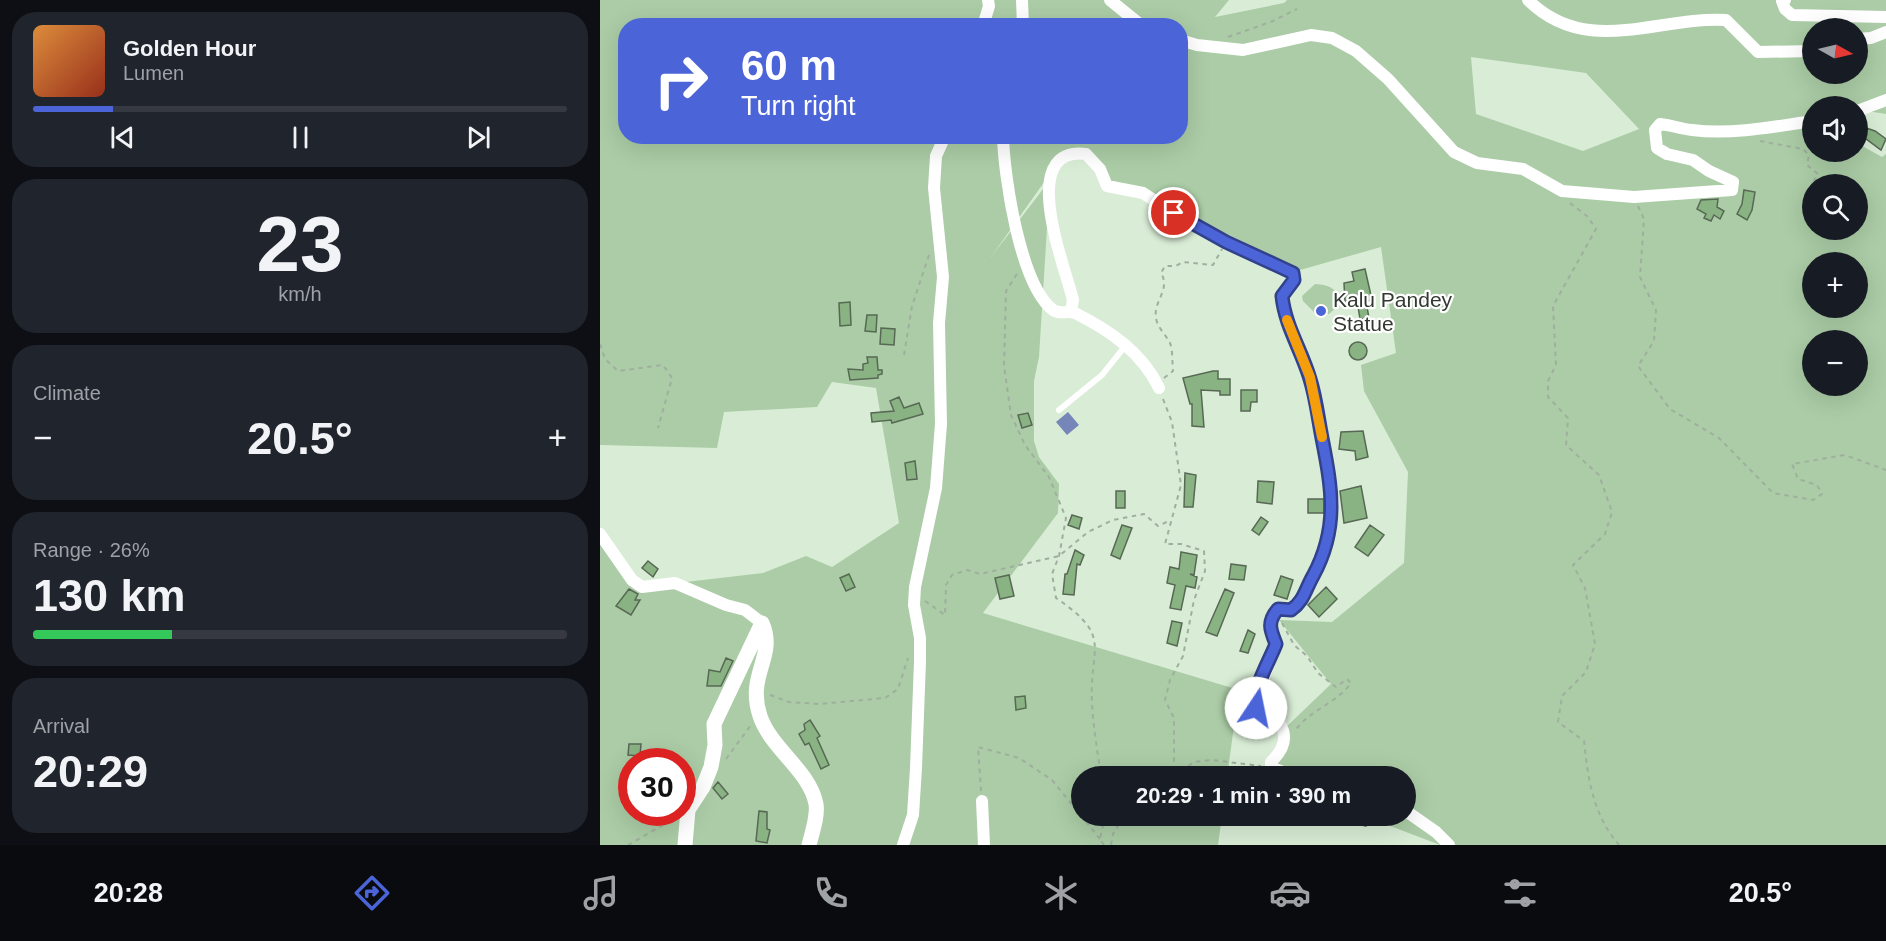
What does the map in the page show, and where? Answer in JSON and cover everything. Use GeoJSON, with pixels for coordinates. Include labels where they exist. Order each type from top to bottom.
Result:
{"type":"FeatureCollection","features":[{"type":"Feature","properties":{"kind":"street"},"geometry":{"type":"LineString","coordinates":[[985,18],[989,6],[988,0]]}},
{"type":"Feature","properties":{"kind":"street"},"geometry":{"type":"LineString","coordinates":[[1022,0],[1023,18]]}},
{"type":"Feature","properties":{"kind":"street"},"geometry":{"type":"LineString","coordinates":[[1110,0],[1132,18]]}},
{"type":"Feature","properties":{"kind":"street"},"geometry":{"type":"LineString","coordinates":[[1527,0],[1537,9],[1577,29],[1635,31],[1706,19],[1726,20],[1758,52],[1802,51]]}},
{"type":"Feature","properties":{"kind":"street"},"geometry":{"type":"LineString","coordinates":[[1785,0],[1782,1],[1785,9],[1792,15],[1886,17]]}},
{"type":"Feature","properties":{"kind":"street"},"geometry":{"type":"LineString","coordinates":[[1868,38],[1886,32]]}},
{"type":"Feature","properties":{"kind":"street"},"geometry":{"type":"LineString","coordinates":[[1188,42],[1244,50],[1311,35],[1332,38],[1356,51],[1388,79],[1454,152],[1478,163],[1523,169],[1562,191],[1634,197],[1732,190],[1733,182],[1709,171],[1693,160],[1667,154],[1657,148],[1655,130],[1660,124],[1678,125],[1691,130],[1746,130],[1802,122]]}},
{"type":"Feature","properties":{"kind":"street"},"geometry":{"type":"LineString","coordinates":[[1868,107],[1886,100]]}},
{"type":"Feature","properties":{"kind":"street"},"geometry":{"type":"LineString","coordinates":[[903,845],[913,815],[920,638],[914,605],[915,587],[936,488],[941,424],[939,323],[944,277],[934,188],[936,156],[941,144]]}},
{"type":"Feature","properties":{"kind":"street"},"geometry":{"type":"LineString","coordinates":[[1004,144],[1013,215],[1026,262],[1041,295],[1054,311],[1071,311],[1127,345],[1158,385]]}},
{"type":"Feature","properties":{"kind":"street"},"geometry":{"type":"LineString","coordinates":[[1071,311],[1073,300],[1047,193],[1051,172],[1062,157],[1075,153],[1086,154],[1100,170],[1107,186],[1143,194],[1226,242],[1293,273],[1294,280],[1282,296],[1282,302],[1289,326],[1310,377],[1333,501],[1326,549],[1302,602],[1291,610],[1278,609],[1269,628],[1276,644],[1255,702],[1256,708],[1265,711],[1281,725],[1284,746],[1271,762],[1272,766]]}},
{"type":"Feature","properties":{"kind":"street"},"geometry":{"type":"LineString","coordinates":[[600,534],[632,580],[642,587],[675,583],[726,605],[745,610],[762,623],[767,635],[768,649],[759,668],[754,690],[759,714],[767,736],[809,787],[816,805],[809,845]]}},
{"type":"Feature","properties":{"kind":"street"},"geometry":{"type":"LineString","coordinates":[[696,798],[704,787],[711,767],[715,745],[714,724],[762,623]]}},
{"type":"Feature","properties":{"kind":"street"},"geometry":{"type":"LineString","coordinates":[[982,801],[984,845]]}},
{"type":"Feature","properties":{"kind":"street"},"geometry":{"type":"LineString","coordinates":[[1416,818],[1436,832],[1449,845]]}},
{"type":"Feature","properties":{"kind":"street"},"geometry":{"type":"LineString","coordinates":[[685,845],[687,826]]}},
{"type":"Feature","properties":{"kind":"lane"},"geometry":{"type":"LineString","coordinates":[[1059,410],[1102,375],[1127,345]]}},
{"type":"Feature","properties":{"kind":"path"},"geometry":{"type":"LineString","coordinates":[[1225,38],[1273,21],[1297,9]]}},
{"type":"Feature","properties":{"kind":"path"},"geometry":{"type":"LineString","coordinates":[[1746,130],[1765,143],[1803,149],[1809,155],[1807,165],[1818,174]]}},
{"type":"Feature","properties":{"kind":"path"},"geometry":{"type":"LineString","coordinates":[[1634,197],[1644,219],[1640,277],[1656,310],[1654,341],[1638,366],[1670,409],[1719,438],[1773,493],[1813,500],[1822,494],[1817,485],[1798,478],[1792,464],[1845,455],[1886,470]]}},
{"type":"Feature","properties":{"kind":"path"},"geometry":{"type":"LineString","coordinates":[[1569,202],[1587,216],[1596,229],[1553,306],[1556,365],[1548,381],[1548,397],[1568,418],[1566,445],[1599,475],[1612,512],[1605,534],[1573,565],[1585,588],[1595,644],[1586,672],[1562,696],[1558,722],[1584,741],[1589,784],[1604,828],[1619,845]]}},
{"type":"Feature","properties":{"kind":"path"},"geometry":{"type":"LineString","coordinates":[[1173,766],[1174,718],[1166,700],[1170,680],[1183,656],[1194,600],[1205,571],[1204,551],[1181,544],[1165,544],[1181,485],[1172,422],[1158,385],[1173,371],[1171,345],[1156,320],[1156,308],[1164,291],[1165,279],[1161,273],[1165,266],[1176,266],[1183,262],[1213,266],[1226,242]]}},
{"type":"Feature","properties":{"kind":"path"},"geometry":{"type":"LineString","coordinates":[[904,355],[912,306],[930,251]]}},
{"type":"Feature","properties":{"kind":"path"},"geometry":{"type":"LineString","coordinates":[[1026,262],[1006,291],[1004,366],[1011,415],[1025,446],[1049,477],[1066,518],[1059,556],[1052,574],[1056,598],[1085,621],[1095,643],[1096,658],[1091,701],[1100,766]]}},
{"type":"Feature","properties":{"kind":"path"},"geometry":{"type":"LineString","coordinates":[[600,344],[605,359],[618,371],[663,364],[672,378],[658,428]]}},
{"type":"Feature","properties":{"kind":"path"},"geometry":{"type":"LineString","coordinates":[[915,587],[926,602],[945,615],[946,585],[952,575],[967,570],[980,574],[1059,556],[1088,532],[1113,520],[1144,514],[1158,525],[1170,521]]}},
{"type":"Feature","properties":{"kind":"path"},"geometry":{"type":"LineString","coordinates":[[1274,615],[1287,629],[1290,640],[1307,656],[1325,680],[1336,687],[1347,679],[1351,683],[1330,704],[1303,719],[1284,746]]}},
{"type":"Feature","properties":{"kind":"path"},"geometry":{"type":"LineString","coordinates":[[754,690],[789,702],[819,704],[885,698],[898,690],[903,680],[905,663],[920,638]]}},
{"type":"Feature","properties":{"kind":"path"},"geometry":{"type":"LineString","coordinates":[[725,760],[759,714]]}},
{"type":"Feature","properties":{"kind":"path"},"geometry":{"type":"LineString","coordinates":[[982,801],[978,747],[1018,758],[1052,780],[1104,845]]}},
{"type":"Feature","properties":{"kind":"path"},"geometry":{"type":"LineString","coordinates":[[1188,766],[1194,762],[1212,760],[1263,766]]}},
{"type":"Feature","properties":{"kind":"path"},"geometry":{"type":"LineString","coordinates":[[628,845],[661,826]]}},
{"type":"Feature","properties":{"kind":"path"},"geometry":{"type":"LineString","coordinates":[[1100,839],[1103,826]]}},
{"type":"Feature","properties":{"kind":"path"},"geometry":{"type":"LineString","coordinates":[[1111,845],[1113,834],[1118,826]]}},
{"type":"Feature","properties":{"kind":"green space"},"geometry":{"type":"Polygon","coordinates":[[[600,0],[1229,0],[1215,17],[1284,3],[1287,0],[1886,0],[1886,114],[1868,111],[1868,96],[1802,96],[1802,162],[1868,162],[1868,149],[1882,157],[1886,154],[1886,845],[1440,845],[1390,826],[1416,826],[1416,766],[1278,766],[1283,730],[1331,684],[1279,620],[1332,622],[1404,563],[1408,472],[1364,391],[1361,365],[1396,353],[1381,247],[1293,272],[1143,193],[1107,186],[1086,154],[1062,157],[991,257],[1050,180],[1039,357],[1034,381],[1034,441],[1039,457],[1059,484],[1058,513],[983,613],[1239,690],[1229,766],[1071,766],[1071,826],[1221,826],[1218,845],[600,845],[600,531],[642,587],[763,573],[806,556],[832,567],[899,523],[876,388],[832,382],[817,407],[724,412],[717,448],[600,445],[600,0]],[[1471,57],[1476,114],[1583,151],[1639,129],[1586,73],[1471,57]]]}},
{"type":"Feature","properties":{"kind":"green space"},"geometry":{"type":"Polygon","coordinates":[[[1315,284],[1329,287],[1337,295],[1338,306],[1329,314],[1315,313],[1303,301],[1302,296],[1315,284]]]}},
{"type":"Feature","properties":{"kind":"water"},"geometry":{"type":"Polygon","coordinates":[[[1068,412],[1079,425],[1067,435],[1056,422],[1068,412]]]}},
{"type":"Feature","properties":{"kind":"building"},"geometry":{"type":"Polygon","coordinates":[[[1868,129],[1886,139],[1881,150],[1868,140],[1868,129]]]}},
{"type":"Feature","properties":{"kind":"building"},"geometry":{"type":"Polygon","coordinates":[[[1744,190],[1755,192],[1752,210],[1747,220],[1737,214],[1742,204],[1744,190]]]}},
{"type":"Feature","properties":{"kind":"building"},"geometry":{"type":"Polygon","coordinates":[[[1718,199],[1717,207],[1724,211],[1720,219],[1714,215],[1711,221],[1704,218],[1706,214],[1697,209],[1701,200],[1718,199]]]}},
{"type":"Feature","properties":{"kind":"building"},"geometry":{"type":"Polygon","coordinates":[[[1365,269],[1372,300],[1366,301],[1369,318],[1360,319],[1357,301],[1345,303],[1344,283],[1354,281],[1352,272],[1365,269]]]}},
{"type":"Feature","properties":{"kind":"building"},"geometry":{"type":"Polygon","coordinates":[[[850,302],[851,325],[840,326],[839,303],[850,302]]]}},
{"type":"Feature","properties":{"kind":"building"},"geometry":{"type":"Polygon","coordinates":[[[867,315],[877,315],[876,332],[865,331],[867,315]]]}},
{"type":"Feature","properties":{"kind":"building"},"geometry":{"type":"Polygon","coordinates":[[[881,328],[895,329],[894,345],[880,344],[881,328]]]}},
{"type":"Feature","properties":{"kind":"building"},"geometry":{"type":"Polygon","coordinates":[[[1358,342],[1364,345],[1367,351],[1364,357],[1358,360],[1352,357],[1349,351],[1352,345],[1358,342]]]}},
{"type":"Feature","properties":{"kind":"building"},"geometry":{"type":"Polygon","coordinates":[[[867,357],[877,357],[878,370],[882,370],[882,374],[878,375],[878,378],[850,380],[848,369],[863,370],[863,364],[868,363],[867,357]]]}},
{"type":"Feature","properties":{"kind":"building"},"geometry":{"type":"Polygon","coordinates":[[[1218,371],[1218,379],[1230,379],[1230,395],[1220,395],[1220,391],[1201,390],[1204,427],[1192,426],[1192,404],[1190,404],[1183,378],[1218,371]]]}},
{"type":"Feature","properties":{"kind":"building"},"geometry":{"type":"Polygon","coordinates":[[[1241,390],[1257,390],[1257,402],[1251,402],[1250,411],[1241,411],[1241,390]]]}},
{"type":"Feature","properties":{"kind":"building"},"geometry":{"type":"Polygon","coordinates":[[[899,397],[904,408],[919,403],[923,414],[892,423],[891,420],[872,422],[871,413],[894,411],[890,401],[899,397]]]}},
{"type":"Feature","properties":{"kind":"building"},"geometry":{"type":"Polygon","coordinates":[[[1028,413],[1032,425],[1022,428],[1018,415],[1028,413]]]}},
{"type":"Feature","properties":{"kind":"building"},"geometry":{"type":"Polygon","coordinates":[[[1363,431],[1368,457],[1356,460],[1355,451],[1339,449],[1341,432],[1363,431]]]}},
{"type":"Feature","properties":{"kind":"building"},"geometry":{"type":"Polygon","coordinates":[[[915,461],[917,479],[907,480],[905,463],[915,461]]]}},
{"type":"Feature","properties":{"kind":"building"},"geometry":{"type":"Polygon","coordinates":[[[1185,473],[1196,475],[1193,507],[1184,507],[1185,473]]]}},
{"type":"Feature","properties":{"kind":"building"},"geometry":{"type":"Polygon","coordinates":[[[1258,481],[1274,482],[1272,504],[1257,502],[1258,481]]]}},
{"type":"Feature","properties":{"kind":"building"},"geometry":{"type":"Polygon","coordinates":[[[1361,486],[1367,518],[1344,523],[1340,491],[1361,486]]]}},
{"type":"Feature","properties":{"kind":"building"},"geometry":{"type":"Polygon","coordinates":[[[1116,491],[1125,491],[1125,508],[1116,508],[1116,491]]]}},
{"type":"Feature","properties":{"kind":"building"},"geometry":{"type":"Polygon","coordinates":[[[1308,499],[1324,499],[1324,513],[1308,513],[1308,499]]]}},
{"type":"Feature","properties":{"kind":"building"},"geometry":{"type":"Polygon","coordinates":[[[1072,515],[1082,518],[1079,529],[1068,525],[1072,515]]]}},
{"type":"Feature","properties":{"kind":"building"},"geometry":{"type":"Polygon","coordinates":[[[1261,517],[1268,522],[1259,535],[1252,530],[1261,517]]]}},
{"type":"Feature","properties":{"kind":"building"},"geometry":{"type":"Polygon","coordinates":[[[1122,525],[1132,528],[1120,559],[1111,555],[1122,525]]]}},
{"type":"Feature","properties":{"kind":"building"},"geometry":{"type":"Polygon","coordinates":[[[1370,525],[1384,535],[1368,556],[1355,547],[1370,525]]]}},
{"type":"Feature","properties":{"kind":"building"},"geometry":{"type":"Polygon","coordinates":[[[1075,550],[1084,555],[1080,565],[1077,564],[1074,595],[1063,594],[1065,574],[1067,574],[1075,550]]]}},
{"type":"Feature","properties":{"kind":"building"},"geometry":{"type":"Polygon","coordinates":[[[1181,552],[1197,555],[1194,575],[1190,574],[1197,577],[1195,588],[1186,586],[1181,610],[1170,608],[1175,585],[1167,583],[1170,567],[1179,569],[1181,552]]]}},
{"type":"Feature","properties":{"kind":"building"},"geometry":{"type":"Polygon","coordinates":[[[648,561],[658,569],[653,577],[642,568],[648,561]]]}},
{"type":"Feature","properties":{"kind":"building"},"geometry":{"type":"Polygon","coordinates":[[[1231,564],[1246,566],[1244,580],[1229,579],[1231,564]]]}},
{"type":"Feature","properties":{"kind":"building"},"geometry":{"type":"Polygon","coordinates":[[[849,574],[855,587],[846,591],[840,578],[849,574]]]}},
{"type":"Feature","properties":{"kind":"building"},"geometry":{"type":"Polygon","coordinates":[[[1009,575],[1014,596],[1000,599],[995,578],[1009,575]]]}},
{"type":"Feature","properties":{"kind":"building"},"geometry":{"type":"Polygon","coordinates":[[[1281,576],[1293,580],[1287,599],[1274,595],[1281,576]]]}},
{"type":"Feature","properties":{"kind":"building"},"geometry":{"type":"Polygon","coordinates":[[[1326,587],[1337,599],[1319,617],[1308,605],[1326,587]]]}},
{"type":"Feature","properties":{"kind":"building"},"geometry":{"type":"Polygon","coordinates":[[[629,589],[638,594],[635,600],[640,600],[631,615],[616,606],[629,589]]]}},
{"type":"Feature","properties":{"kind":"building"},"geometry":{"type":"Polygon","coordinates":[[[1225,589],[1234,593],[1217,636],[1206,632],[1225,589]]]}},
{"type":"Feature","properties":{"kind":"building"},"geometry":{"type":"Polygon","coordinates":[[[1172,621],[1182,623],[1177,646],[1167,643],[1172,621]]]}},
{"type":"Feature","properties":{"kind":"building"},"geometry":{"type":"Polygon","coordinates":[[[1248,630],[1255,634],[1248,653],[1240,651],[1248,630]]]}},
{"type":"Feature","properties":{"kind":"building"},"geometry":{"type":"Polygon","coordinates":[[[726,658],[733,661],[721,686],[707,686],[709,670],[720,672],[726,658]]]}},
{"type":"Feature","properties":{"kind":"building"},"geometry":{"type":"Polygon","coordinates":[[[1025,696],[1026,708],[1016,710],[1015,697],[1025,696]]]}},
{"type":"Feature","properties":{"kind":"building"},"geometry":{"type":"Polygon","coordinates":[[[810,720],[820,736],[817,738],[829,765],[821,769],[809,743],[805,745],[799,734],[805,730],[804,724],[810,720]]]}},
{"type":"Feature","properties":{"kind":"building"},"geometry":{"type":"Polygon","coordinates":[[[629,744],[641,744],[641,748],[629,748],[629,744]]]}},
{"type":"Feature","properties":{"kind":"building"},"geometry":{"type":"Polygon","coordinates":[[[718,782],[728,794],[722,799],[713,788],[718,782]]]}},
{"type":"Feature","properties":{"kind":"building"},"geometry":{"type":"Polygon","coordinates":[[[759,811],[767,812],[767,829],[770,830],[767,843],[756,841],[759,811]]]}},
{"type":"Feature","properties":{"kind":"slow traffic"},"geometry":{"type":"LineString","coordinates":[[1287,320],[1310,377],[1322,437]]}},
{"type":"Feature","properties":{"kind":"place","name":"Kalu Pandey Statue"},"geometry":{"type":"Point","coordinates":[1321,311]}},
{"type":"Feature","properties":{"kind":"route"},"geometry":{"type":"LineString","coordinates":[[1174,213],[1226,242],[1293,273],[1294,280],[1282,296],[1282,302],[1298,351],[1310,377],[1326,458],[1333,501],[1326,549],[1309,582],[1302,602],[1291,610],[1278,609],[1271,619],[1269,628],[1276,644],[1260,684],[1255,702],[1256,708]]}}]}
